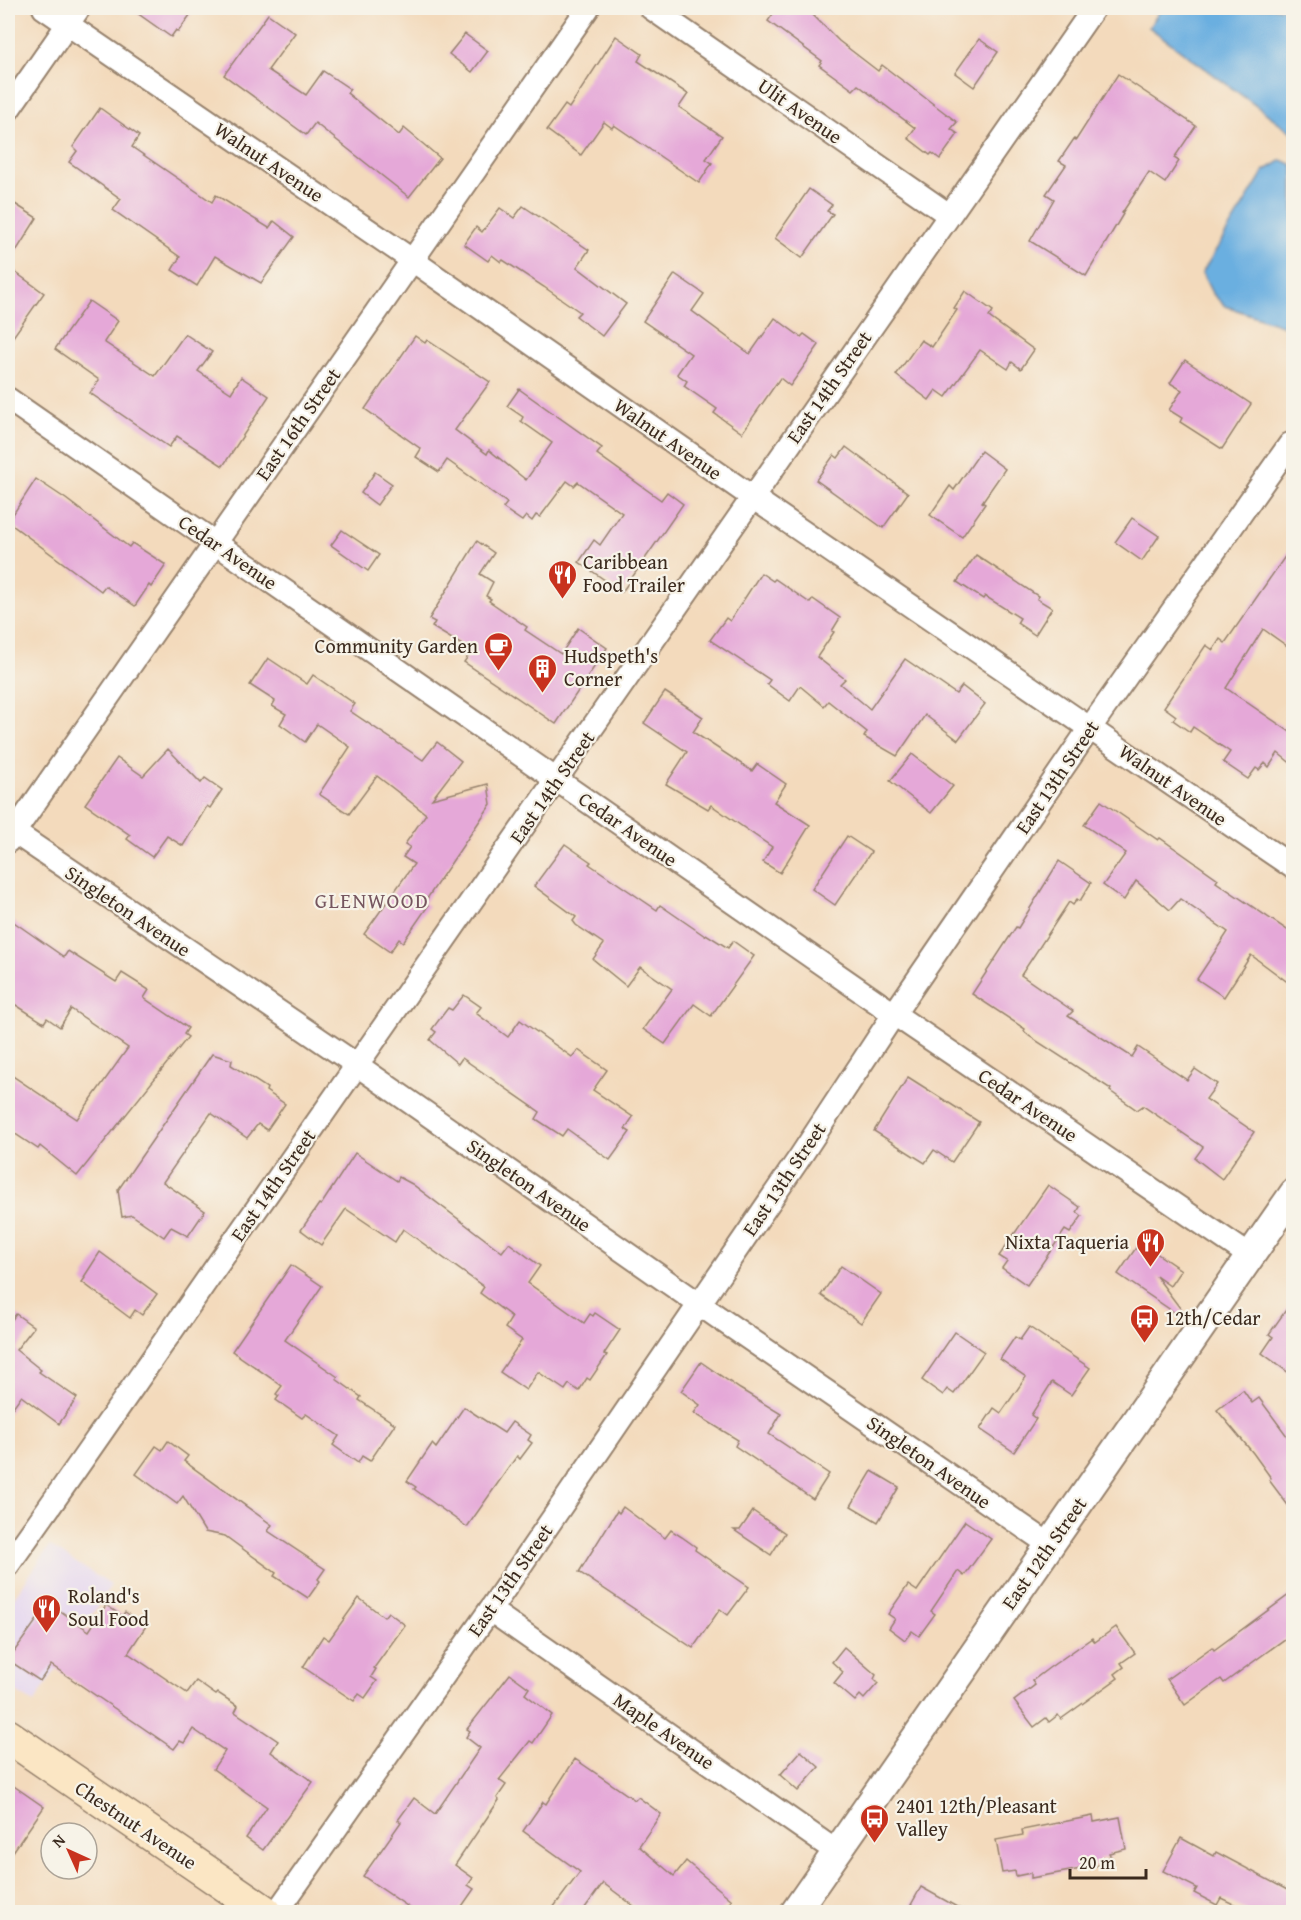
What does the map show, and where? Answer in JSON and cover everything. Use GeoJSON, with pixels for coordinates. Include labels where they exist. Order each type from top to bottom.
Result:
{"type":"FeatureCollection","features":[{"type":"Feature","properties":{"kind":"main road","name":"Chestnut Avenue"},"geometry":{"type":"LineString","coordinates":[[8,1736],[265,1912]]}},
{"type":"Feature","properties":{"kind":"street","name":"Walnut Avenue"},"geometry":{"type":"LineString","coordinates":[[45,8],[73,15],[412,260],[752,497],[1293,868]]}},
{"type":"Feature","properties":{"kind":"street","name":"East 16th Street"},"geometry":{"type":"LineString","coordinates":[[10,834],[588,8]]}},
{"type":"Feature","properties":{"kind":"street","name":"Ulit Avenue"},"geometry":{"type":"LineString","coordinates":[[651,8],[949,215]]}},
{"type":"Feature","properties":{"kind":"street","name":"East 14th Street"},"geometry":{"type":"LineString","coordinates":[[8,1565],[1094,8]]}},
{"type":"Feature","properties":{"kind":"street"},"geometry":{"type":"LineString","coordinates":[[8,110],[73,15]]}},
{"type":"Feature","properties":{"kind":"street","name":"Cedar Avenue"},"geometry":{"type":"LineString","coordinates":[[8,399],[894,1014],[1250,1256]]}},
{"type":"Feature","properties":{"kind":"street","name":"East 13th Street"},"geometry":{"type":"LineString","coordinates":[[277,1912],[490,1610],[1090,728],[1292,445]]}},
{"type":"Feature","properties":{"kind":"street","name":"Singleton Avenue"},"geometry":{"type":"LineString","coordinates":[[10,834],[357,1065],[1050,1545]]}},
{"type":"Feature","properties":{"kind":"street","name":"East 12th Street"},"geometry":{"type":"LineString","coordinates":[[795,1912],[1293,1193]]}},
{"type":"Feature","properties":{"kind":"street","name":"Maple Avenue"},"geometry":{"type":"LineString","coordinates":[[490,1610],[837,1852]]}},
{"type":"Feature","properties":{"kind":"shaded area"},"geometry":{"type":"Polygon","coordinates":[[[50,1546],[111,1585],[34,1703],[8,1687],[8,1606],[50,1546]]]}},
{"type":"Feature","properties":{"kind":"water"},"geometry":{"type":"Polygon","coordinates":[[[1162,8],[1293,8],[1293,133],[1149,27],[1162,8]]]}},
{"type":"Feature","properties":{"kind":"water"},"geometry":{"type":"Polygon","coordinates":[[[1282,160],[1293,165],[1293,329],[1225,306],[1212,293],[1202,273],[1264,171],[1282,160]]]}},
{"type":"Feature","properties":{"kind":"building"},"geometry":{"type":"Polygon","coordinates":[[[130,8],[195,8],[178,32],[176,30],[171,37],[130,8]]]}},
{"type":"Feature","properties":{"kind":"building"},"geometry":{"type":"Polygon","coordinates":[[[777,8],[806,8],[839,41],[878,71],[882,65],[957,122],[951,129],[958,134],[940,159],[932,153],[930,155],[908,138],[915,128],[858,85],[853,90],[819,65],[822,61],[768,21],[777,8]]]}},
{"type":"Feature","properties":{"kind":"building"},"geometry":{"type":"Polygon","coordinates":[[[268,14],[295,33],[268,70],[306,95],[323,71],[350,89],[347,93],[399,135],[404,128],[440,158],[409,197],[315,123],[306,135],[224,75],[268,14]]]}},
{"type":"Feature","properties":{"kind":"building"},"geometry":{"type":"Polygon","coordinates":[[[465,34],[488,51],[472,72],[449,54],[465,34]]]}},
{"type":"Feature","properties":{"kind":"building"},"geometry":{"type":"Polygon","coordinates":[[[616,36],[642,54],[638,61],[688,94],[679,107],[722,136],[706,159],[712,163],[699,183],[614,125],[612,128],[604,122],[581,155],[547,130],[565,105],[569,108],[616,36]]]}},
{"type":"Feature","properties":{"kind":"building"},"geometry":{"type":"Polygon","coordinates":[[[979,39],[998,52],[974,87],[955,73],[979,39]]]}},
{"type":"Feature","properties":{"kind":"building"},"geometry":{"type":"Polygon","coordinates":[[[1118,74],[1196,126],[1174,158],[1179,161],[1165,183],[1149,172],[1122,213],[1086,276],[1030,241],[1054,199],[1046,194],[1066,165],[1059,161],[1074,139],[1076,140],[1118,74]]]}},
{"type":"Feature","properties":{"kind":"building"},"geometry":{"type":"Polygon","coordinates":[[[100,108],[139,136],[132,147],[212,202],[216,195],[269,228],[274,221],[294,237],[261,283],[215,256],[197,286],[172,270],[180,257],[113,210],[121,199],[69,162],[77,151],[73,147],[100,108]]]}},
{"type":"Feature","properties":{"kind":"building"},"geometry":{"type":"Polygon","coordinates":[[[809,189],[832,205],[827,211],[833,214],[802,258],[775,238],[809,189]]]}},
{"type":"Feature","properties":{"kind":"building"},"geometry":{"type":"Polygon","coordinates":[[[15,204],[37,218],[8,264],[8,215],[15,204]]]}},
{"type":"Feature","properties":{"kind":"building"},"geometry":{"type":"Polygon","coordinates":[[[523,206],[589,250],[577,267],[626,304],[602,336],[576,316],[580,312],[544,287],[503,260],[501,262],[492,255],[488,261],[464,244],[476,227],[482,232],[500,208],[514,218],[523,206]]]}},
{"type":"Feature","properties":{"kind":"building"},"geometry":{"type":"Polygon","coordinates":[[[8,267],[44,293],[8,344],[8,267]]]}},
{"type":"Feature","properties":{"kind":"building"},"geometry":{"type":"Polygon","coordinates":[[[675,274],[704,294],[692,311],[750,354],[775,318],[801,337],[804,334],[819,345],[790,386],[780,378],[742,433],[714,413],[717,409],[684,386],[687,381],[677,374],[691,354],[643,321],[675,274]]]}},
{"type":"Feature","properties":{"kind":"building"},"geometry":{"type":"Polygon","coordinates":[[[965,291],[993,311],[989,317],[1034,350],[1021,369],[1012,362],[1008,369],[980,350],[946,397],[936,390],[929,400],[896,375],[921,340],[932,347],[957,310],[954,308],[965,291]]]}},
{"type":"Feature","properties":{"kind":"building"},"geometry":{"type":"Polygon","coordinates":[[[89,301],[118,321],[104,342],[155,376],[185,334],[212,352],[198,371],[231,393],[241,377],[269,396],[223,466],[177,436],[169,447],[90,393],[99,380],[55,349],[89,301]]]}},
{"type":"Feature","properties":{"kind":"building"},"geometry":{"type":"Polygon","coordinates":[[[415,336],[425,343],[427,340],[490,382],[455,430],[487,454],[489,450],[526,480],[552,443],[521,421],[523,417],[507,406],[519,389],[602,448],[597,454],[661,500],[667,492],[683,504],[622,592],[579,562],[594,540],[600,545],[622,513],[578,482],[574,486],[567,481],[540,517],[536,515],[532,521],[526,516],[522,521],[503,508],[507,503],[447,460],[439,472],[416,457],[421,449],[365,409],[415,336]]]}},
{"type":"Feature","properties":{"kind":"building"},"geometry":{"type":"Polygon","coordinates":[[[1185,360],[1251,404],[1222,449],[1180,422],[1182,418],[1169,410],[1182,390],[1170,383],[1185,360]]]}},
{"type":"Feature","properties":{"kind":"building"},"geometry":{"type":"Polygon","coordinates":[[[846,447],[908,493],[883,528],[816,480],[834,455],[838,458],[846,447]]]}},
{"type":"Feature","properties":{"kind":"building"},"geometry":{"type":"Polygon","coordinates":[[[981,451],[1005,469],[982,502],[985,504],[962,537],[930,515],[950,486],[954,490],[981,451]]]}},
{"type":"Feature","properties":{"kind":"building"},"geometry":{"type":"Polygon","coordinates":[[[375,472],[392,484],[377,505],[361,493],[375,472]]]}},
{"type":"Feature","properties":{"kind":"building"},"geometry":{"type":"Polygon","coordinates":[[[36,479],[129,547],[132,543],[166,565],[135,606],[105,586],[101,591],[8,522],[36,479]]]}},
{"type":"Feature","properties":{"kind":"building"},"geometry":{"type":"Polygon","coordinates":[[[1132,518],[1159,536],[1142,561],[1115,542],[1132,518]]]}},
{"type":"Feature","properties":{"kind":"building"},"geometry":{"type":"Polygon","coordinates":[[[342,530],[379,555],[368,571],[331,545],[342,530]]]}},
{"type":"Feature","properties":{"kind":"building"},"geometry":{"type":"Polygon","coordinates":[[[477,541],[494,553],[480,574],[493,582],[486,596],[491,599],[489,601],[527,627],[525,630],[561,654],[578,628],[607,648],[556,724],[464,662],[472,651],[432,627],[435,622],[429,619],[477,541]]]}},
{"type":"Feature","properties":{"kind":"building"},"geometry":{"type":"Polygon","coordinates":[[[1293,545],[1293,635],[1287,646],[1263,629],[1226,688],[1293,734],[1293,765],[1278,753],[1269,767],[1265,763],[1259,770],[1256,768],[1248,779],[1223,762],[1230,752],[1193,727],[1190,732],[1173,720],[1176,716],[1164,707],[1206,645],[1213,650],[1220,639],[1225,643],[1293,545]]]}},
{"type":"Feature","properties":{"kind":"building"},"geometry":{"type":"Polygon","coordinates":[[[976,555],[1038,596],[1037,599],[1052,608],[1035,635],[1017,623],[1020,618],[985,596],[983,599],[957,582],[976,555]]]}},
{"type":"Feature","properties":{"kind":"building"},"geometry":{"type":"Polygon","coordinates":[[[761,573],[773,581],[775,579],[810,603],[813,599],[840,618],[832,631],[834,632],[817,657],[845,679],[840,684],[870,709],[905,659],[956,694],[962,686],[985,704],[958,740],[925,715],[897,756],[864,737],[867,732],[828,701],[824,706],[800,686],[790,701],[767,684],[770,680],[710,640],[726,618],[730,621],[761,573]]]}},
{"type":"Feature","properties":{"kind":"building"},"geometry":{"type":"Polygon","coordinates":[[[268,658],[307,684],[313,675],[355,704],[350,711],[423,760],[437,742],[461,761],[432,799],[488,784],[491,804],[424,903],[428,906],[403,942],[399,939],[390,952],[364,934],[414,864],[403,857],[410,847],[405,844],[426,814],[377,776],[349,814],[319,794],[350,747],[317,724],[305,742],[280,724],[286,714],[272,706],[275,701],[250,685],[268,658]]]}},
{"type":"Feature","properties":{"kind":"building"},"geometry":{"type":"Polygon","coordinates":[[[665,692],[703,717],[693,732],[752,771],[757,764],[786,784],[774,802],[810,825],[780,873],[763,862],[772,847],[711,805],[708,809],[666,784],[687,752],[644,723],[665,692]]]}},
{"type":"Feature","properties":{"kind":"building"},"geometry":{"type":"Polygon","coordinates":[[[168,749],[201,783],[205,778],[222,790],[210,808],[207,806],[183,846],[167,836],[152,857],[127,839],[130,835],[85,804],[117,758],[143,776],[168,749]]]}},
{"type":"Feature","properties":{"kind":"building"},"geometry":{"type":"Polygon","coordinates":[[[912,754],[953,786],[931,813],[890,781],[912,754]]]}},
{"type":"Feature","properties":{"kind":"building"},"geometry":{"type":"Polygon","coordinates":[[[1101,801],[1158,840],[1160,838],[1218,879],[1216,882],[1293,934],[1293,986],[1251,955],[1224,997],[1197,979],[1228,932],[1180,899],[1170,910],[1136,881],[1124,900],[1103,885],[1126,853],[1084,825],[1101,801]]]}},
{"type":"Feature","properties":{"kind":"building"},"geometry":{"type":"Polygon","coordinates":[[[847,836],[871,852],[835,905],[812,889],[847,836]]]}},
{"type":"Feature","properties":{"kind":"building"},"geometry":{"type":"Polygon","coordinates":[[[565,844],[591,862],[589,864],[657,910],[660,905],[705,936],[706,934],[728,948],[733,941],[754,956],[711,1016],[694,1004],[665,1044],[643,1029],[672,989],[640,967],[626,986],[593,959],[604,944],[576,925],[573,921],[576,917],[534,886],[565,844]]]}},
{"type":"Feature","properties":{"kind":"building"},"geometry":{"type":"Polygon","coordinates":[[[1059,861],[1091,883],[1080,901],[1077,899],[1073,905],[1069,902],[1021,975],[1073,1011],[1068,1016],[1132,1057],[1138,1047],[1187,1080],[1195,1069],[1217,1084],[1206,1099],[1254,1132],[1222,1179],[1195,1158],[1203,1147],[1143,1106],[1137,1110],[1110,1091],[1111,1089],[1029,1036],[1024,1031],[1025,1029],[972,994],[1016,927],[1018,928],[1059,861]]]}},
{"type":"Feature","properties":{"kind":"building"},"geometry":{"type":"Polygon","coordinates":[[[8,918],[64,957],[68,951],[116,982],[122,973],[149,990],[144,998],[188,1028],[184,1034],[188,1037],[77,1176],[40,1146],[38,1149],[8,1129],[8,1073],[77,1119],[128,1048],[71,1009],[60,1027],[47,1018],[44,1023],[8,1000],[8,918]]]}},
{"type":"Feature","properties":{"kind":"building"},"geometry":{"type":"Polygon","coordinates":[[[464,995],[481,1007],[476,1013],[508,1037],[520,1020],[572,1057],[578,1050],[607,1070],[593,1090],[633,1117],[625,1129],[630,1132],[610,1160],[567,1129],[562,1136],[536,1119],[540,1112],[462,1058],[458,1064],[430,1040],[436,1032],[432,1029],[448,1008],[452,1010],[464,995]]]}},
{"type":"Feature","properties":{"kind":"building"},"geometry":{"type":"Polygon","coordinates":[[[212,1054],[232,1060],[231,1065],[267,1088],[266,1091],[285,1104],[267,1130],[258,1124],[247,1138],[211,1113],[163,1182],[205,1211],[188,1236],[171,1227],[164,1237],[132,1215],[122,1217],[118,1190],[212,1054]]]}},
{"type":"Feature","properties":{"kind":"building"},"geometry":{"type":"Polygon","coordinates":[[[908,1077],[979,1122],[952,1162],[934,1150],[925,1163],[874,1131],[908,1077]]]}},
{"type":"Feature","properties":{"kind":"building"},"geometry":{"type":"Polygon","coordinates":[[[355,1153],[397,1181],[399,1177],[412,1184],[502,1252],[509,1243],[540,1266],[528,1283],[584,1323],[590,1314],[593,1316],[595,1313],[620,1330],[604,1354],[607,1355],[590,1380],[587,1378],[579,1391],[569,1384],[565,1390],[538,1372],[526,1390],[500,1372],[522,1340],[505,1328],[512,1317],[480,1293],[484,1287],[403,1229],[395,1242],[346,1209],[321,1245],[301,1230],[319,1204],[321,1205],[355,1153]]]}},
{"type":"Feature","properties":{"kind":"building"},"geometry":{"type":"Polygon","coordinates":[[[1048,1185],[1080,1207],[1077,1212],[1082,1216],[1070,1233],[1065,1230],[1027,1285],[1002,1268],[1007,1261],[999,1256],[1048,1185]]]}},
{"type":"Feature","properties":{"kind":"building"},"geometry":{"type":"Polygon","coordinates":[[[1140,1242],[1181,1270],[1170,1286],[1156,1276],[1186,1316],[1184,1319],[1118,1274],[1140,1242]]]}},
{"type":"Feature","properties":{"kind":"building"},"geometry":{"type":"Polygon","coordinates":[[[100,1252],[157,1294],[142,1315],[135,1310],[130,1318],[82,1282],[100,1252]]]}},
{"type":"Feature","properties":{"kind":"building"},"geometry":{"type":"Polygon","coordinates":[[[291,1265],[322,1286],[285,1340],[338,1377],[336,1379],[361,1397],[359,1400],[395,1424],[370,1461],[362,1456],[358,1463],[333,1445],[339,1436],[306,1414],[302,1418],[276,1400],[279,1396],[276,1394],[282,1386],[232,1351],[291,1265]]]}},
{"type":"Feature","properties":{"kind":"building"},"geometry":{"type":"Polygon","coordinates":[[[841,1266],[881,1294],[861,1323],[821,1295],[841,1266]]]}},
{"type":"Feature","properties":{"kind":"building"},"geometry":{"type":"Polygon","coordinates":[[[1293,1300],[1293,1376],[1262,1353],[1273,1337],[1269,1334],[1293,1300]]]}},
{"type":"Feature","properties":{"kind":"building"},"geometry":{"type":"Polygon","coordinates":[[[16,1314],[34,1327],[16,1350],[41,1370],[39,1372],[77,1398],[59,1424],[21,1396],[8,1414],[8,1325],[16,1314]]]}},
{"type":"Feature","properties":{"kind":"building"},"geometry":{"type":"Polygon","coordinates":[[[1029,1327],[1090,1368],[1071,1395],[1052,1382],[1031,1415],[1036,1419],[1014,1452],[980,1429],[994,1408],[1001,1413],[1026,1377],[1000,1359],[1015,1337],[1020,1340],[1029,1327]]]}},
{"type":"Feature","properties":{"kind":"building"},"geometry":{"type":"Polygon","coordinates":[[[955,1332],[984,1352],[954,1394],[947,1389],[943,1395],[922,1380],[955,1332]]]}},
{"type":"Feature","properties":{"kind":"building"},"geometry":{"type":"Polygon","coordinates":[[[701,1362],[781,1414],[769,1434],[829,1474],[813,1499],[735,1446],[738,1440],[694,1413],[700,1405],[681,1391],[701,1362]]]}},
{"type":"Feature","properties":{"kind":"building"},"geometry":{"type":"Polygon","coordinates":[[[1243,1390],[1252,1403],[1259,1398],[1293,1444],[1293,1512],[1269,1480],[1271,1478],[1253,1453],[1217,1410],[1243,1390]]]}},
{"type":"Feature","properties":{"kind":"building"},"geometry":{"type":"Polygon","coordinates":[[[464,1407],[504,1433],[512,1422],[531,1435],[528,1440],[532,1443],[520,1459],[517,1456],[467,1527],[414,1489],[416,1487],[407,1481],[432,1444],[436,1448],[464,1407]]]}},
{"type":"Feature","properties":{"kind":"building"},"geometry":{"type":"Polygon","coordinates":[[[168,1441],[188,1456],[184,1461],[272,1525],[268,1531],[325,1569],[308,1598],[274,1576],[276,1573],[225,1536],[205,1532],[183,1496],[177,1504],[136,1474],[156,1446],[162,1450],[168,1441]]]}},
{"type":"Feature","properties":{"kind":"building"},"geometry":{"type":"Polygon","coordinates":[[[872,1471],[899,1487],[878,1522],[851,1506],[872,1471]]]}},
{"type":"Feature","properties":{"kind":"building"},"geometry":{"type":"Polygon","coordinates":[[[623,1507],[665,1538],[671,1530],[696,1547],[695,1550],[749,1587],[728,1615],[720,1609],[693,1648],[579,1572],[617,1511],[619,1513],[623,1507]]]}},
{"type":"Feature","properties":{"kind":"building"},"geometry":{"type":"Polygon","coordinates":[[[753,1511],[785,1533],[771,1555],[734,1530],[740,1530],[753,1511]]]}},
{"type":"Feature","properties":{"kind":"building"},"geometry":{"type":"Polygon","coordinates":[[[965,1521],[991,1539],[964,1576],[958,1571],[931,1611],[935,1614],[919,1636],[912,1631],[905,1640],[889,1628],[895,1619],[888,1614],[908,1585],[917,1591],[965,1521]]]}},
{"type":"Feature","properties":{"kind":"building"},"geometry":{"type":"Polygon","coordinates":[[[1293,1592],[1293,1633],[1224,1683],[1221,1679],[1185,1705],[1167,1679],[1212,1647],[1214,1650],[1293,1592]]]}},
{"type":"Feature","properties":{"kind":"building"},"geometry":{"type":"Polygon","coordinates":[[[359,1598],[384,1617],[388,1612],[405,1625],[374,1668],[376,1669],[371,1677],[377,1681],[365,1698],[359,1694],[354,1701],[303,1667],[323,1636],[329,1640],[359,1598]]]}},
{"type":"Feature","properties":{"kind":"building"},"geometry":{"type":"Polygon","coordinates":[[[49,1603],[89,1631],[106,1605],[122,1616],[125,1612],[146,1626],[128,1653],[187,1693],[196,1681],[216,1695],[218,1693],[238,1706],[235,1712],[278,1741],[271,1752],[313,1782],[263,1850],[246,1838],[267,1807],[213,1769],[225,1751],[193,1729],[184,1743],[180,1741],[174,1749],[51,1665],[40,1681],[8,1660],[49,1603]]]}},
{"type":"Feature","properties":{"kind":"building"},"geometry":{"type":"Polygon","coordinates":[[[1116,1627],[1135,1653],[1121,1663],[1124,1667],[1115,1674],[1118,1678],[1061,1719],[1058,1715],[1049,1722],[1046,1718],[1034,1727],[1014,1701],[1035,1685],[1032,1681],[1049,1668],[1092,1638],[1095,1642],[1116,1627]]]}},
{"type":"Feature","properties":{"kind":"building"},"geometry":{"type":"Polygon","coordinates":[[[844,1647],[876,1675],[874,1679],[878,1683],[864,1699],[860,1695],[855,1701],[834,1683],[843,1672],[832,1662],[844,1647]]]}},
{"type":"Feature","properties":{"kind":"building"},"geometry":{"type":"Polygon","coordinates":[[[510,1674],[529,1688],[525,1694],[552,1715],[533,1743],[530,1741],[499,1780],[506,1785],[497,1798],[499,1800],[455,1865],[473,1878],[468,1885],[474,1889],[458,1912],[416,1912],[363,1876],[401,1822],[398,1820],[414,1798],[435,1814],[480,1748],[466,1737],[470,1731],[467,1729],[510,1674]]]}},
{"type":"Feature","properties":{"kind":"building"},"geometry":{"type":"Polygon","coordinates":[[[801,1751],[819,1767],[798,1791],[780,1775],[801,1751]]]}},
{"type":"Feature","properties":{"kind":"building"},"geometry":{"type":"Polygon","coordinates":[[[575,1759],[635,1800],[638,1797],[661,1814],[639,1846],[674,1876],[686,1861],[732,1900],[721,1912],[642,1912],[603,1883],[582,1912],[550,1912],[580,1872],[523,1831],[543,1802],[546,1804],[575,1759]]]}},
{"type":"Feature","properties":{"kind":"building"},"geometry":{"type":"Polygon","coordinates":[[[8,1782],[44,1807],[8,1859],[8,1782]]]}},
{"type":"Feature","properties":{"kind":"building"},"geometry":{"type":"Polygon","coordinates":[[[1093,1816],[1094,1822],[1120,1817],[1126,1849],[1109,1853],[1111,1857],[1099,1859],[1100,1865],[1081,1869],[1031,1878],[1031,1873],[1016,1876],[1015,1871],[1002,1873],[996,1840],[1023,1835],[1022,1830],[1093,1816]]]}},
{"type":"Feature","properties":{"kind":"building"},"geometry":{"type":"Polygon","coordinates":[[[1181,1838],[1214,1856],[1216,1852],[1293,1893],[1293,1912],[1250,1912],[1221,1898],[1217,1905],[1194,1893],[1197,1888],[1163,1871],[1181,1838]]]}},
{"type":"Feature","properties":{"kind":"building"},"geometry":{"type":"Polygon","coordinates":[[[921,1887],[966,1912],[907,1912],[921,1887]]]}},
{"type":"Feature","properties":{"kind":"place","name":"Caribbean Food Trailer"},"geometry":{"type":"Point","coordinates":[562,600]}},
{"type":"Feature","properties":{"kind":"place","name":"Community Garden"},"geometry":{"type":"Point","coordinates":[499,672]}},
{"type":"Feature","properties":{"kind":"place","name":"Hudspeth's Corner"},"geometry":{"type":"Point","coordinates":[543,694]}},
{"type":"Feature","properties":{"kind":"place","name":"Nixta Taqueria"},"geometry":{"type":"Point","coordinates":[1150,1268]}},
{"type":"Feature","properties":{"kind":"place","name":"12th/Cedar"},"geometry":{"type":"Point","coordinates":[1144,1344]}},
{"type":"Feature","properties":{"kind":"place","name":"Roland's Soul Food"},"geometry":{"type":"Point","coordinates":[47,1634]}},
{"type":"Feature","properties":{"kind":"place","name":"2401 12th/Pleasant Valley"},"geometry":{"type":"Point","coordinates":[875,1844]}},
{"type":"Feature","properties":{"kind":"district","name":"GLENWOOD"},"geometry":{"type":"Point","coordinates":[372,901]}}]}
